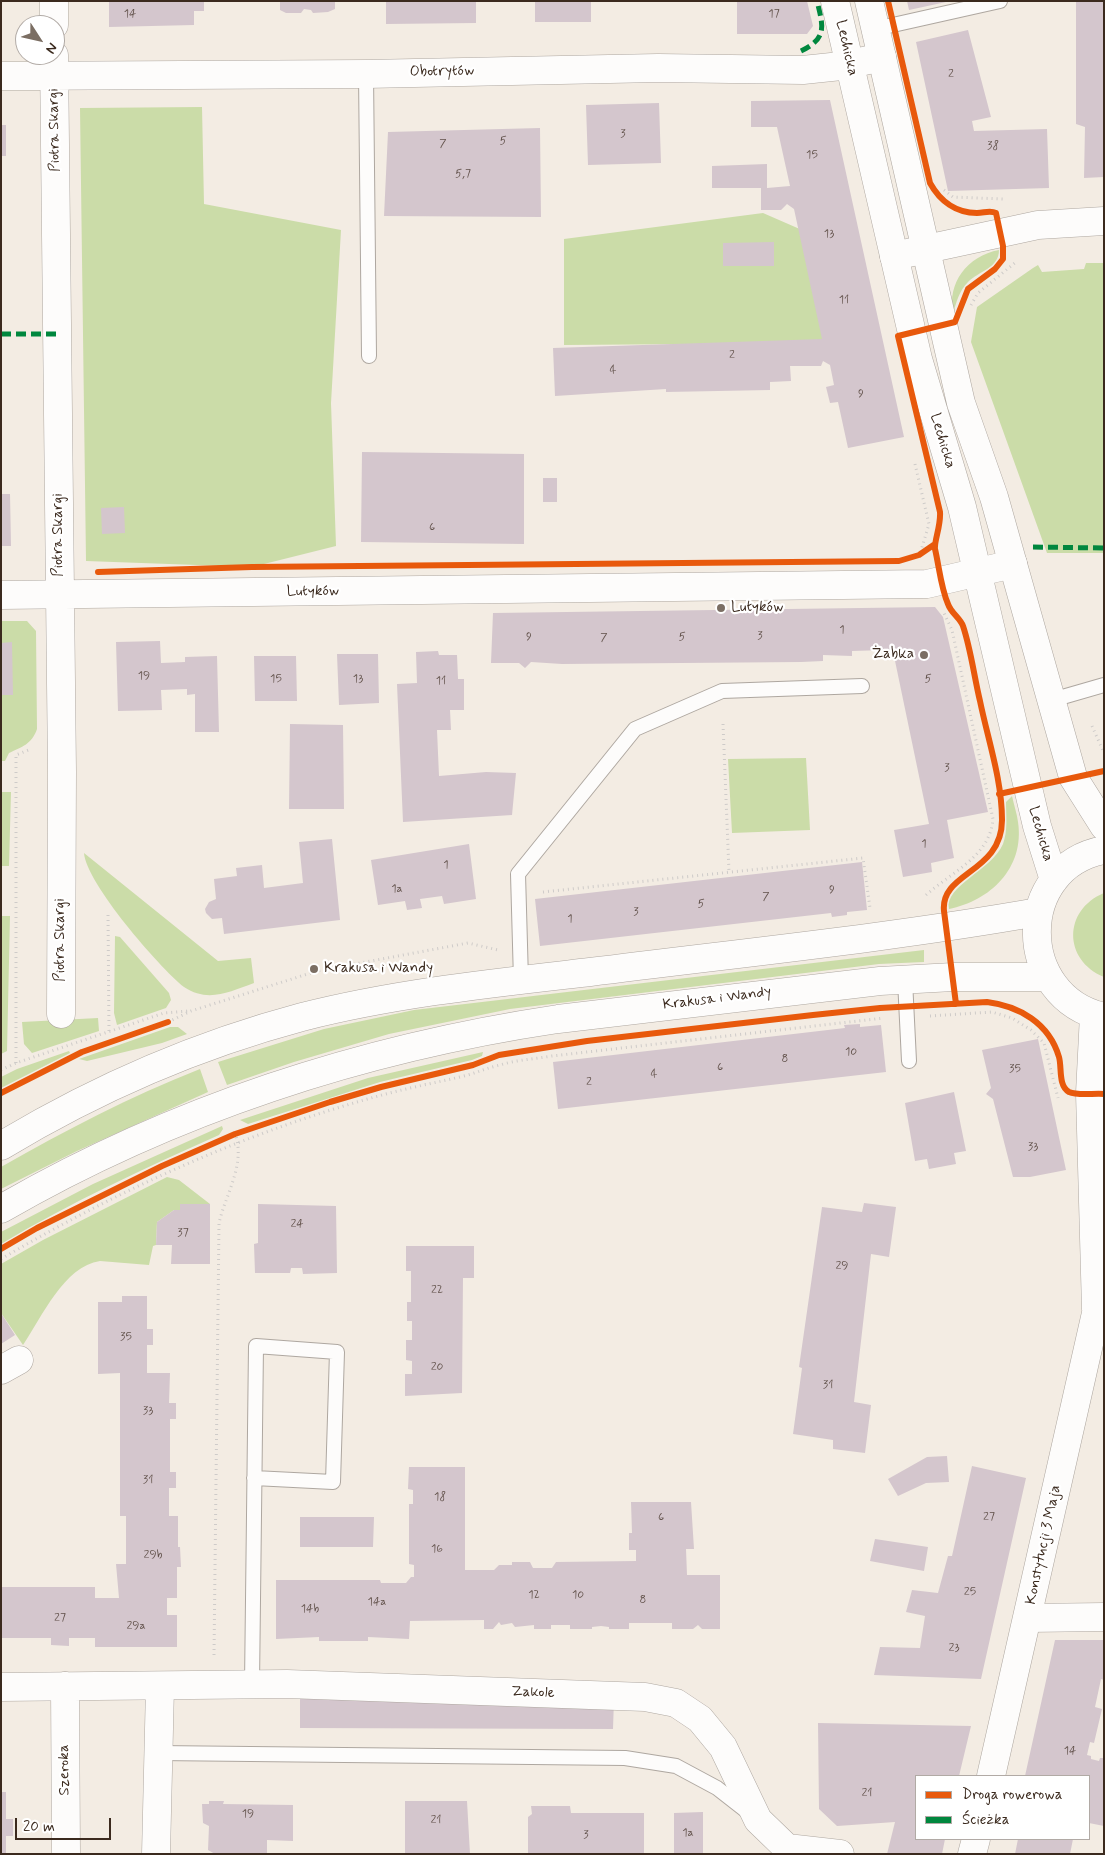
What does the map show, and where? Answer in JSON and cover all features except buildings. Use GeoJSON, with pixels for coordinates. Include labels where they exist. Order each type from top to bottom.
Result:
{"type":"FeatureCollection","features":[{"type":"Feature","properties":{"kind":"street"},"geometry":{"type":"LineString","coordinates":[[54,1],[54,15]]}},
{"type":"Feature","properties":{"kind":"street","name":"Lechicka"},"geometry":{"type":"LineString","coordinates":[[835,1],[918,359],[962,507],[1037,826],[1054,880]]}},
{"type":"Feature","properties":{"kind":"street","name":"Lechicka"},"geometry":{"type":"LineString","coordinates":[[869,1],[962,403],[994,497],[1074,777],[1104,826]]}},
{"type":"Feature","properties":{"kind":"street","name":"Obotrytów"},"geometry":{"type":"LineString","coordinates":[[1,76],[54,66],[366,74],[658,68],[803,70],[850,65],[882,57]]}},
{"type":"Feature","properties":{"kind":"street","name":"Piotra Skargi"},"geometry":{"type":"LineString","coordinates":[[54,66],[62,772],[61,1014]]}},
{"type":"Feature","properties":{"kind":"street"},"geometry":{"type":"LineString","coordinates":[[894,256],[1000,232],[1047,224],[1104,221]]}},
{"type":"Feature","properties":{"kind":"street","name":"Lutyków"},"geometry":{"type":"LineString","coordinates":[[1,595],[926,584],[941,594],[977,571],[1013,564]]}},
{"type":"Feature","properties":{"kind":"street"},"geometry":{"type":"LineString","coordinates":[[1099,1016],[1075,1006],[1060,993],[1048,977],[1038,956],[1036,941],[1038,912],[1044,895],[1054,880],[1072,863],[1093,852],[1104,850]]}},
{"type":"Feature","properties":{"kind":"street"},"geometry":{"type":"LineString","coordinates":[[1,1146],[98,1093],[154,1068],[223,1042],[303,1017],[409,995],[921,931],[1038,912]]}},
{"type":"Feature","properties":{"kind":"street","name":"Krakusa i Wandy"},"geometry":{"type":"LineString","coordinates":[[1,1209],[50,1181],[101,1157],[233,1100],[301,1076],[415,1045],[512,1025],[738,996],[953,977],[1048,977]]}},
{"type":"Feature","properties":{"kind":"street","name":"Konstytucji 3 Maja"},"geometry":{"type":"LineString","coordinates":[[990,1775],[1101,1305],[1090,1093],[1099,1016]]}},
{"type":"Feature","properties":{"kind":"street"},"geometry":{"type":"LineString","coordinates":[[1028,1618],[1104,1617]]}},
{"type":"Feature","properties":{"kind":"street","name":"Zakole"},"geometry":{"type":"LineString","coordinates":[[154,1687],[252,1684],[645,1697],[676,1704],[700,1719],[723,1747],[758,1820],[786,1851],[840,1854]]}},
{"type":"Feature","properties":{"kind":"street"},"geometry":{"type":"LineString","coordinates":[[1,1686],[154,1687],[157,1753],[156,1854]]}},
{"type":"Feature","properties":{"kind":"street","name":"Szeroka"},"geometry":{"type":"LineString","coordinates":[[65,1686],[66,1854]]}},
{"type":"Feature","properties":{"kind":"street"},"geometry":{"type":"LineString","coordinates":[[972,1854],[976,1840]]}},
{"type":"Feature","properties":{"kind":"lane"},"geometry":{"type":"LineString","coordinates":[[876,29],[1000,1]]}},
{"type":"Feature","properties":{"kind":"lane"},"geometry":{"type":"LineString","coordinates":[[366,74],[368,356]]}},
{"type":"Feature","properties":{"kind":"lane"},"geometry":{"type":"LineString","coordinates":[[1052,700],[1104,685]]}},
{"type":"Feature","properties":{"kind":"lane"},"geometry":{"type":"LineString","coordinates":[[521,980],[518,874],[635,728],[722,691],[862,686]]}},
{"type":"Feature","properties":{"kind":"lane"},"geometry":{"type":"LineString","coordinates":[[905,980],[909,1061]]}},
{"type":"Feature","properties":{"kind":"lane"},"geometry":{"type":"LineString","coordinates":[[252,1684],[254,1478],[256,1346],[337,1352],[334,1482],[254,1478]]}},
{"type":"Feature","properties":{"kind":"lane"},"geometry":{"type":"LineString","coordinates":[[157,1753],[625,1758],[676,1766],[717,1788],[758,1820]]}},
{"type":"Feature","properties":{"kind":"path"},"geometry":{"type":"LineString","coordinates":[[940,185],[945,192],[953,197],[1013,200]]}},
{"type":"Feature","properties":{"kind":"path"},"geometry":{"type":"LineString","coordinates":[[989,273],[1003,259],[1000,232]]}},
{"type":"Feature","properties":{"kind":"path"},"geometry":{"type":"LineString","coordinates":[[919,555],[935,544],[941,594],[952,630],[993,819],[989,838],[979,853],[926,895]]}},
{"type":"Feature","properties":{"kind":"path"},"geometry":{"type":"LineString","coordinates":[[941,594],[951,609]]}},
{"type":"Feature","properties":{"kind":"path"},"geometry":{"type":"LineString","coordinates":[[723,724],[729,872]]}},
{"type":"Feature","properties":{"kind":"path"},"geometry":{"type":"LineString","coordinates":[[16,1062],[16,755],[28,752],[35,746]]}},
{"type":"Feature","properties":{"kind":"path"},"geometry":{"type":"LineString","coordinates":[[985,780],[993,779]]}},
{"type":"Feature","properties":{"kind":"path"},"geometry":{"type":"LineString","coordinates":[[518,895],[863,858],[871,914]]}},
{"type":"Feature","properties":{"kind":"path"},"geometry":{"type":"LineString","coordinates":[[108,914],[109,1032]]}},
{"type":"Feature","properties":{"kind":"path"},"geometry":{"type":"LineString","coordinates":[[940,1009],[941,1015]]}},
{"type":"Feature","properties":{"kind":"path"},"geometry":{"type":"LineString","coordinates":[[1,1070],[16,1062],[164,1013],[191,1010],[159,1025]]}},
{"type":"Feature","properties":{"kind":"path"},"geometry":{"type":"LineString","coordinates":[[925,1016],[992,1012],[1012,1018],[1031,1030],[1044,1044],[1058,1101]]}},
{"type":"Feature","properties":{"kind":"path"},"geometry":{"type":"LineString","coordinates":[[1,1259],[41,1236],[138,1187],[238,1141],[366,1100],[475,1074],[502,1064],[552,1056],[888,1018]]}},
{"type":"Feature","properties":{"kind":"path"},"geometry":{"type":"LineString","coordinates":[[1049,1036],[1053,1042]]}},
{"type":"Feature","properties":{"kind":"path"},"geometry":{"type":"LineString","coordinates":[[400,1082],[418,1078]]}},
{"type":"Feature","properties":{"kind":"path"},"geometry":{"type":"LineString","coordinates":[[228,1137],[242,1132]]}},
{"type":"Feature","properties":{"kind":"path"},"geometry":{"type":"LineString","coordinates":[[214,1663],[219,1223],[223,1203],[239,1165],[238,1141]]}},
{"type":"Feature","properties":{"kind":"path"},"geometry":{"type":"LineString","coordinates":[[72,1210],[134,1179]]}},
{"type":"Feature","properties":{"kind":"green space"},"geometry":{"type":"Polygon","coordinates":[[[202,107],[204,204],[341,230],[331,403],[336,546],[252,567],[86,561],[80,108],[202,107]]]}},
{"type":"Feature","properties":{"kind":"green space"},"geometry":{"type":"Polygon","coordinates":[[[763,213],[802,230],[826,343],[564,345],[564,239],[763,213]]]}},
{"type":"Feature","properties":{"kind":"green space"},"geometry":{"type":"Polygon","coordinates":[[[999,250],[996,261],[988,269],[972,278],[962,289],[953,314],[953,292],[956,282],[962,273],[977,258],[999,250]]]}},
{"type":"Feature","properties":{"kind":"green space"},"geometry":{"type":"Polygon","coordinates":[[[1086,263],[1104,263],[1104,553],[1047,553],[971,342],[977,307],[1033,268],[1038,265],[1042,272],[1084,269],[1086,263]]]}},
{"type":"Feature","properties":{"kind":"green space"},"geometry":{"type":"Polygon","coordinates":[[[1,621],[27,621],[36,631],[37,729],[29,742],[9,753],[5,761],[1,761],[1,621]]]}},
{"type":"Feature","properties":{"kind":"green space"},"geometry":{"type":"Polygon","coordinates":[[[806,758],[810,830],[732,833],[728,759],[806,758]]]}},
{"type":"Feature","properties":{"kind":"green space"},"geometry":{"type":"Polygon","coordinates":[[[1,792],[11,792],[9,866],[1,866],[1,792]]]}},
{"type":"Feature","properties":{"kind":"green space"},"geometry":{"type":"Polygon","coordinates":[[[1012,796],[1018,819],[1019,839],[1016,854],[1010,868],[991,890],[964,905],[949,909],[949,901],[954,893],[989,862],[1003,844],[1006,829],[1006,802],[1012,796]]]}},
{"type":"Feature","properties":{"kind":"green space"},"geometry":{"type":"Polygon","coordinates":[[[84,853],[218,961],[251,958],[254,983],[227,992],[210,995],[193,992],[184,987],[158,962],[125,924],[97,884],[88,867],[84,853]]]}},
{"type":"Feature","properties":{"kind":"green space"},"geometry":{"type":"Polygon","coordinates":[[[1104,893],[1104,977],[1091,969],[1081,959],[1075,947],[1073,935],[1075,923],[1081,911],[1091,901],[1104,893]]]}},
{"type":"Feature","properties":{"kind":"green space"},"geometry":{"type":"Polygon","coordinates":[[[1,916],[10,916],[7,1051],[1,1054],[1,916]]]}},
{"type":"Feature","properties":{"kind":"green space"},"geometry":{"type":"Polygon","coordinates":[[[115,936],[120,937],[169,993],[171,1000],[166,1008],[117,1025],[114,1013],[115,936]]]}},
{"type":"Feature","properties":{"kind":"green space"},"geometry":{"type":"Polygon","coordinates":[[[924,950],[924,962],[879,964],[510,1009],[389,1034],[294,1062],[227,1085],[218,1062],[324,1029],[414,1010],[924,950]]]}},
{"type":"Feature","properties":{"kind":"green space"},"geometry":{"type":"Polygon","coordinates":[[[98,1018],[99,1031],[32,1053],[24,1044],[22,1022],[98,1018]]]}},
{"type":"Feature","properties":{"kind":"green space"},"geometry":{"type":"Polygon","coordinates":[[[170,1027],[178,1027],[187,1034],[162,1043],[87,1061],[79,1059],[170,1027]]]}},
{"type":"Feature","properties":{"kind":"green space"},"geometry":{"type":"Polygon","coordinates":[[[69,1051],[70,1053],[1,1088],[1,1077],[17,1069],[69,1051]]]}},
{"type":"Feature","properties":{"kind":"green space"},"geometry":{"type":"Polygon","coordinates":[[[483,1052],[482,1056],[472,1060],[380,1082],[248,1124],[240,1120],[368,1078],[483,1052]]]}},
{"type":"Feature","properties":{"kind":"green space"},"geometry":{"type":"Polygon","coordinates":[[[200,1069],[208,1092],[77,1151],[1,1189],[1,1167],[99,1114],[200,1069]]]}},
{"type":"Feature","properties":{"kind":"green space"},"geometry":{"type":"Polygon","coordinates":[[[222,1126],[223,1129],[219,1135],[81,1200],[1,1244],[1,1232],[93,1184],[222,1126]]]}},
{"type":"Feature","properties":{"kind":"green space"},"geometry":{"type":"Polygon","coordinates":[[[167,1177],[179,1180],[210,1204],[180,1204],[180,1210],[174,1210],[157,1222],[156,1245],[153,1246],[149,1265],[100,1261],[87,1265],[75,1272],[55,1294],[23,1345],[1,1313],[1,1264],[43,1240],[167,1177]]]}},
{"type":"Feature","properties":{"kind":"marked path"},"geometry":{"type":"LineString","coordinates":[[801,51],[810,46],[820,36],[822,24],[817,1]]}},
{"type":"Feature","properties":{"kind":"marked path"},"geometry":{"type":"LineString","coordinates":[[1,334],[57,334]]}},
{"type":"Feature","properties":{"kind":"marked path"},"geometry":{"type":"LineString","coordinates":[[1033,547],[1104,548]]}},
{"type":"Feature","properties":{"kind":"cycle path"},"geometry":{"type":"LineString","coordinates":[[888,1],[930,183],[949,205],[962,211],[996,213],[1003,246],[1003,259],[995,269],[968,289],[955,322],[898,336],[940,512],[935,549],[942,584],[949,607],[962,623],[966,635],[1000,790],[1002,820],[999,838],[983,862],[951,888],[945,898],[944,911],[956,1004]]}},
{"type":"Feature","properties":{"kind":"cycle path"},"geometry":{"type":"LineString","coordinates":[[98,572],[252,567],[899,561],[919,555],[935,544]]}},
{"type":"Feature","properties":{"kind":"cycle path"},"geometry":{"type":"LineString","coordinates":[[999,794],[1104,771]]}},
{"type":"Feature","properties":{"kind":"cycle path"},"geometry":{"type":"LineString","coordinates":[[1,1249],[37,1228],[162,1166],[235,1134],[330,1102],[381,1087],[473,1065],[499,1055],[587,1041],[880,1008],[987,1002],[1021,1012],[1040,1026],[1054,1045],[1059,1057],[1063,1085],[1069,1092],[1104,1094]]}},
{"type":"Feature","properties":{"kind":"cycle path"},"geometry":{"type":"LineString","coordinates":[[1,1093],[82,1052],[168,1022]]}},
{"type":"Feature","properties":{"kind":"place","name":"Lutyków"},"geometry":{"type":"Point","coordinates":[721,608]}},
{"type":"Feature","properties":{"kind":"place","name":"Żabka"},"geometry":{"type":"Point","coordinates":[924,655]}},
{"type":"Feature","properties":{"kind":"place","name":"Krakusa i Wandy"},"geometry":{"type":"Point","coordinates":[314,969]}}]}
